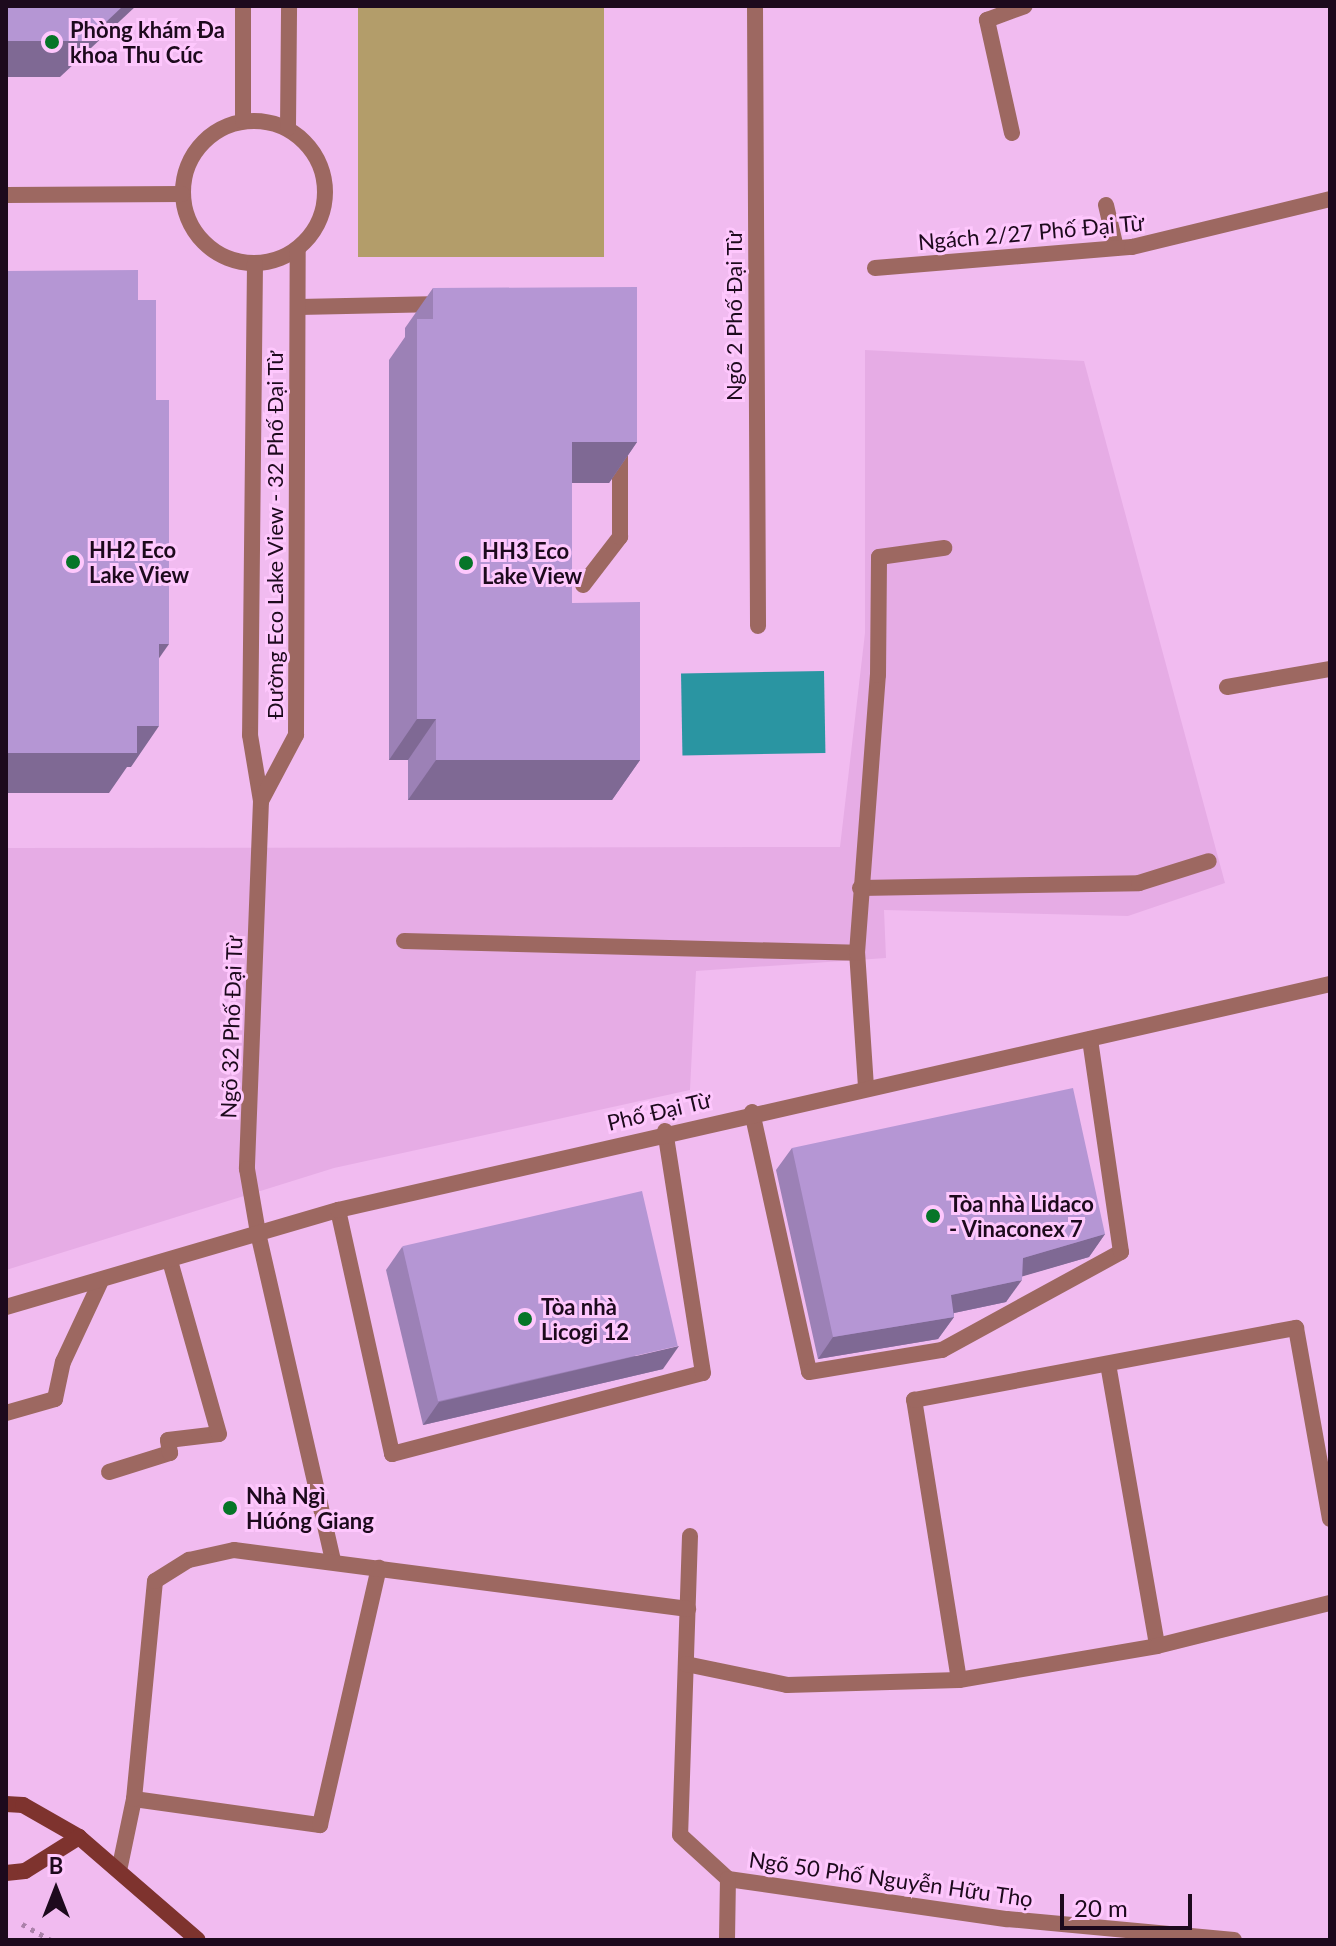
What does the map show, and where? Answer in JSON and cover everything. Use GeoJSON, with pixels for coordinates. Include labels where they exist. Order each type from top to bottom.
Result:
{"type":"FeatureCollection","features":[{"type":"Feature","properties":{"kind":"main road"},"geometry":{"type":"LineString","coordinates":[[6,1804],[23,1805],[79,1837],[120,1866],[198,1940]]}},
{"type":"Feature","properties":{"kind":"main road"},"geometry":{"type":"LineString","coordinates":[[6,1873],[25,1871],[79,1837]]}},
{"type":"Feature","properties":{"kind":"street"},"geometry":{"type":"LineString","coordinates":[[243,6],[243,121]]}},
{"type":"Feature","properties":{"kind":"street"},"geometry":{"type":"LineString","coordinates":[[288,128],[289,6]]}},
{"type":"Feature","properties":{"kind":"street","name":"Ngõ 2 Phố Đại Từ"},"geometry":{"type":"LineString","coordinates":[[755,6],[758,626]]}},
{"type":"Feature","properties":{"kind":"street"},"geometry":{"type":"LineString","coordinates":[[1012,133],[987,20],[1025,6]]}},
{"type":"Feature","properties":{"kind":"street"},"geometry":{"type":"LineString","coordinates":[[243,121],[288,128],[307,143],[327,186],[324,210],[298,249],[255,263],[213,251],[186,216],[182,194],[184,174],[206,139],[243,121]]}},
{"type":"Feature","properties":{"kind":"street"},"geometry":{"type":"LineString","coordinates":[[6,195],[182,194]]}},
{"type":"Feature","properties":{"kind":"street","name":"Ngách 2/27 Phố Đại Từ"},"geometry":{"type":"LineString","coordinates":[[875,268],[1116,248],[1330,199]]}},
{"type":"Feature","properties":{"kind":"street"},"geometry":{"type":"LineString","coordinates":[[1106,205],[1116,248]]}},
{"type":"Feature","properties":{"kind":"street","name":"Đường Eco Lake View - 32 Phố Đại Từ"},"geometry":{"type":"LineString","coordinates":[[261,801],[296,735],[298,249]]}},
{"type":"Feature","properties":{"kind":"street","name":"Đường Eco Lake View - 32 Phố Đại Từ"},"geometry":{"type":"LineString","coordinates":[[255,263],[250,735],[261,801]]}},
{"type":"Feature","properties":{"kind":"street"},"geometry":{"type":"LineString","coordinates":[[299,307],[466,304]]}},
{"type":"Feature","properties":{"kind":"street"},"geometry":{"type":"LineString","coordinates":[[583,585],[620,537],[620,429]]}},
{"type":"Feature","properties":{"kind":"street"},"geometry":{"type":"LineString","coordinates":[[866,1087],[857,953],[878,675],[879,557],[944,548]]}},
{"type":"Feature","properties":{"kind":"street"},"geometry":{"type":"LineString","coordinates":[[1227,687],[1330,669]]}},
{"type":"Feature","properties":{"kind":"street","name":"Ngõ 32 Phố Đại Từ"},"geometry":{"type":"LineString","coordinates":[[261,801],[247,1169],[258,1233],[333,1560]]}},
{"type":"Feature","properties":{"kind":"street"},"geometry":{"type":"LineString","coordinates":[[860,888],[1139,883],[1209,861]]}},
{"type":"Feature","properties":{"kind":"street"},"geometry":{"type":"LineString","coordinates":[[404,941],[857,953]]}},
{"type":"Feature","properties":{"kind":"street","name":"Phố Đại Từ"},"geometry":{"type":"LineString","coordinates":[[6,1307],[100,1283],[338,1210],[665,1131],[1330,984]]}},
{"type":"Feature","properties":{"kind":"street"},"geometry":{"type":"LineString","coordinates":[[752,1112],[809,1372],[942,1350],[1121,1252],[1090,1039]]}},
{"type":"Feature","properties":{"kind":"street"},"geometry":{"type":"LineString","coordinates":[[338,1210],[392,1454],[703,1373],[665,1131]]}},
{"type":"Feature","properties":{"kind":"street"},"geometry":{"type":"LineString","coordinates":[[109,1472],[170,1453],[168,1440],[219,1434],[170,1261]]}},
{"type":"Feature","properties":{"kind":"street"},"geometry":{"type":"LineString","coordinates":[[6,1413],[55,1399],[63,1362],[100,1283]]}},
{"type":"Feature","properties":{"kind":"street"},"geometry":{"type":"LineString","coordinates":[[959,1680],[914,1400],[1296,1328],[1330,1519]]}},
{"type":"Feature","properties":{"kind":"street"},"geometry":{"type":"LineString","coordinates":[[1108,1364],[1157,1646]]}},
{"type":"Feature","properties":{"kind":"street","name":"Ngõ 50 Phố Nguyễn Hữu Thọ"},"geometry":{"type":"LineString","coordinates":[[690,1536],[680,1835],[728,1879],[1007,1919],[1234,1940]]}},
{"type":"Feature","properties":{"kind":"street"},"geometry":{"type":"LineString","coordinates":[[120,1866],[134,1799],[155,1581],[189,1560],[234,1550],[333,1560],[688,1609]]}},
{"type":"Feature","properties":{"kind":"street"},"geometry":{"type":"LineString","coordinates":[[134,1799],[320,1825],[379,1568]]}},
{"type":"Feature","properties":{"kind":"street"},"geometry":{"type":"LineString","coordinates":[[686,1664],[787,1685],[959,1680],[1157,1646],[1330,1603]]}},
{"type":"Feature","properties":{"kind":"street"},"geometry":{"type":"LineString","coordinates":[[727,1940],[728,1879]]}},
{"type":"Feature","properties":{"kind":"path"},"geometry":{"type":"LineString","coordinates":[[22,1924],[51,1940]]}},
{"type":"Feature","properties":{"kind":"shaded area"},"geometry":{"type":"Polygon","coordinates":[[[358,6],[604,6],[604,257],[358,257],[358,6]]]}},
{"type":"Feature","properties":{"kind":"shaded area"},"geometry":{"type":"Polygon","coordinates":[[[865,350],[1084,361],[1225,883],[1128,916],[884,910],[886,958],[696,971],[690,1090],[334,1168],[6,1270],[6,848],[840,847],[865,633],[865,350]]]}},
{"type":"Feature","properties":{"kind":"shaded area"},"geometry":{"type":"Polygon","coordinates":[[[824,671],[825,753],[682,755],[681,673],[824,671]]]}},
{"type":"Feature","properties":{"kind":"building"},"geometry":{"type":"Polygon","coordinates":[[[6,6],[123,6],[86,41],[6,41],[6,6]]]}},
{"type":"Feature","properties":{"kind":"building","name":"HH2 Eco Lake View"},"geometry":{"type":"Polygon","coordinates":[[[138,270],[138,300],[156,300],[156,400],[169,400],[169,644],[159,644],[159,726],[137,726],[137,753],[6,753],[6,271],[138,270]]]}},
{"type":"Feature","properties":{"kind":"building","name":"HH3 Eco Lake View"},"geometry":{"type":"Polygon","coordinates":[[[637,287],[637,442],[572,442],[572,603],[640,602],[640,760],[436,760],[436,719],[417,719],[417,319],[433,319],[433,288],[637,287]]]}},
{"type":"Feature","properties":{"kind":"building","name":"Tòa nhà Lidaco - Vinaconex 7"},"geometry":{"type":"Polygon","coordinates":[[[1073,1088],[1105,1234],[1023,1258],[1022,1280],[951,1295],[954,1317],[833,1337],[792,1148],[1073,1088]]]}},
{"type":"Feature","properties":{"kind":"building","name":"Tòa nhà Licogi 12"},"geometry":{"type":"Polygon","coordinates":[[[642,1191],[678,1346],[438,1401],[402,1246],[642,1191]]]}},
{"type":"Feature","properties":{"kind":"place","name":"Phòng khám Đa khoa Thu Cúc"},"geometry":{"type":"Point","coordinates":[52,42]}},
{"type":"Feature","properties":{"kind":"place","name":"HH2 Eco Lake View"},"geometry":{"type":"Point","coordinates":[73,562]}},
{"type":"Feature","properties":{"kind":"place","name":"HH3 Eco Lake View"},"geometry":{"type":"Point","coordinates":[466,563]}},
{"type":"Feature","properties":{"kind":"place","name":"Tòa nhà Lidaco - Vinaconex 7"},"geometry":{"type":"Point","coordinates":[933,1216]}},
{"type":"Feature","properties":{"kind":"place","name":"Tòa nhà Licogi 12"},"geometry":{"type":"Point","coordinates":[525,1319]}},
{"type":"Feature","properties":{"kind":"place","name":"Nhà Ngì Húóng Giang"},"geometry":{"type":"Point","coordinates":[230,1508]}}]}
